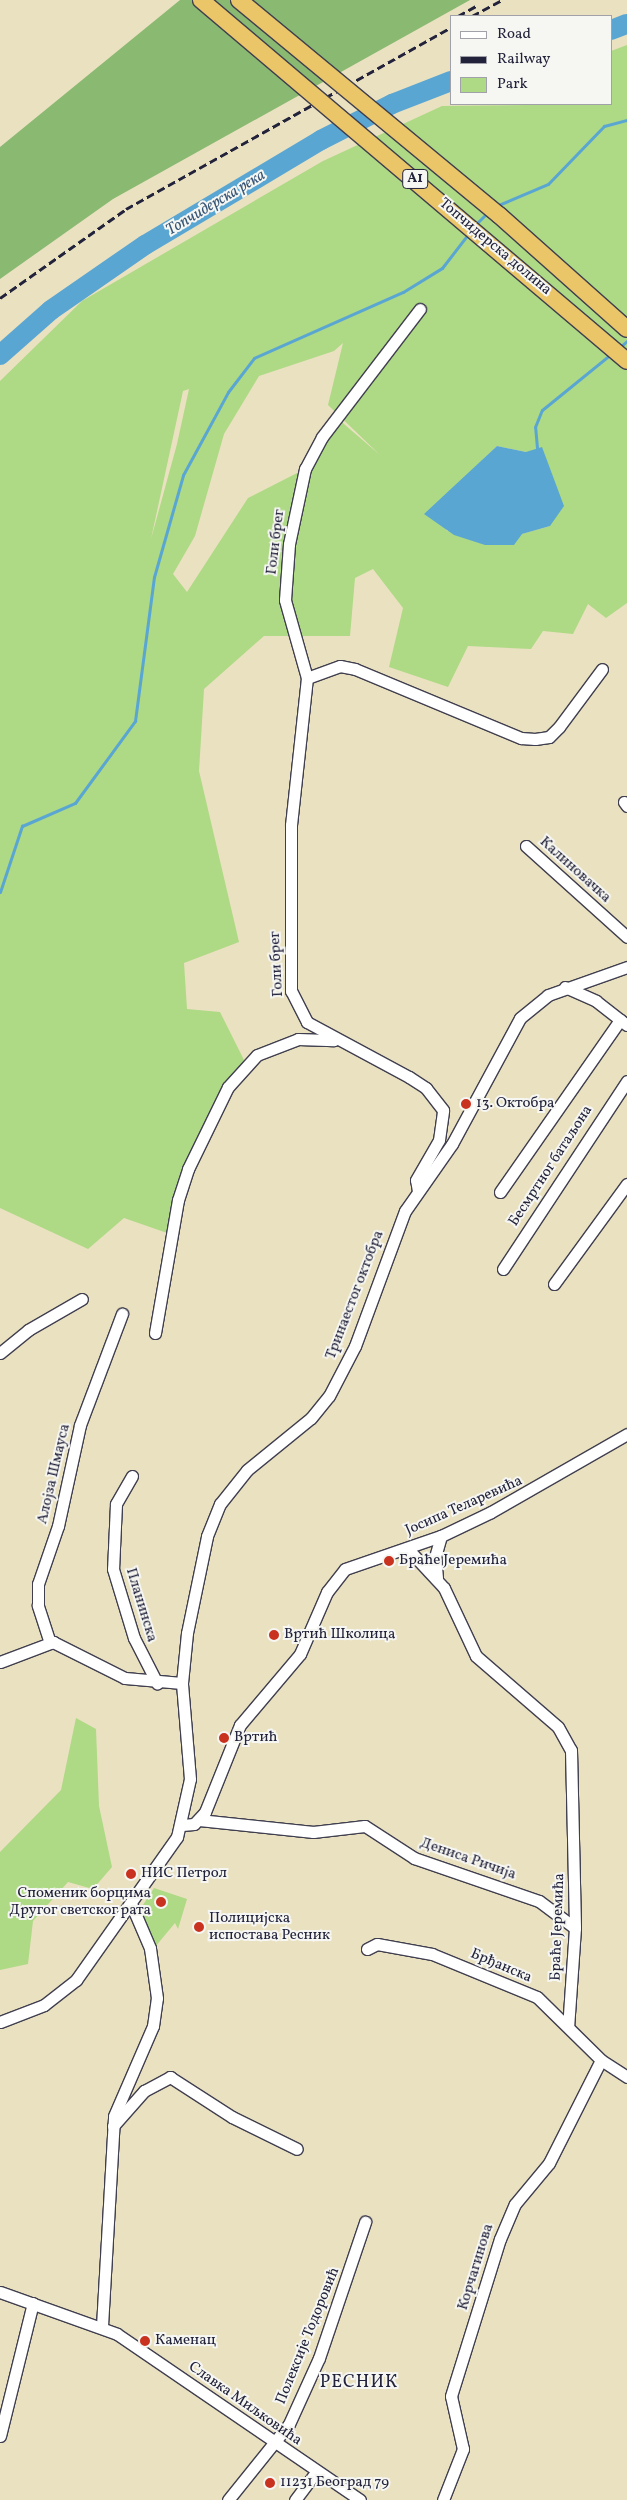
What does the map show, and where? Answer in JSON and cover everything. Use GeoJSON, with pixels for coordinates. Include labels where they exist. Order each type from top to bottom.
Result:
{"type":"FeatureCollection","features":[{"type":"Feature","properties":{"kind":"highway","name":"Топчидерска долина"},"geometry":{"type":"LineString","coordinates":[[201,0],[627,361]]}},
{"type":"Feature","properties":{"kind":"highway","name":"Топчидерска долина"},"geometry":{"type":"LineString","coordinates":[[239,0],[499,215],[627,329]]}},
{"type":"Feature","properties":{"kind":"street","name":"Голи брег"},"geometry":{"type":"LineString","coordinates":[[418,1191],[416,1180],[439,1140],[443,1110],[426,1088],[345,1041],[307,1022],[291,991],[291,825],[307,678],[288,622],[289,544],[305,469],[337,418],[420,309]]}},
{"type":"Feature","properties":{"kind":"street"},"geometry":{"type":"LineString","coordinates":[[307,678],[340,666],[355,669],[521,738],[535,739],[549,737],[559,727],[602,669]]}},
{"type":"Feature","properties":{"kind":"street","name":"Калиновачка"},"geometry":{"type":"LineString","coordinates":[[526,846],[627,937]]}},
{"type":"Feature","properties":{"kind":"street","name":"Тринаестог октобра"},"geometry":{"type":"LineString","coordinates":[[0,2022],[32,2011],[67,1988],[132,1906],[182,1825],[190,1772],[182,1683],[203,1553],[217,1511],[247,1470],[312,1418],[329,1396],[355,1346],[391,1239],[418,1191],[452,1144],[520,1018],[540,999],[564,987],[599,974],[627,968]]}},
{"type":"Feature","properties":{"kind":"street"},"geometry":{"type":"LineString","coordinates":[[596,1001],[593,986],[599,974]]}},
{"type":"Feature","properties":{"kind":"street"},"geometry":{"type":"LineString","coordinates":[[500,1192],[623,1022],[596,1001],[564,987]]}},
{"type":"Feature","properties":{"kind":"street"},"geometry":{"type":"LineString","coordinates":[[154,1333],[178,1200],[188,1169],[228,1087],[246,1064],[281,1045],[308,1037],[345,1041]]}},
{"type":"Feature","properties":{"kind":"street","name":"Бесмртног батаљона"},"geometry":{"type":"LineString","coordinates":[[503,1269],[627,1081]]}},
{"type":"Feature","properties":{"kind":"street"},"geometry":{"type":"LineString","coordinates":[[554,1284],[627,1184]]}},
{"type":"Feature","properties":{"kind":"street"},"geometry":{"type":"LineString","coordinates":[[0,1353],[28,1330],[82,1299]]}},
{"type":"Feature","properties":{"kind":"street","name":"Алојза Шмауса"},"geometry":{"type":"LineString","coordinates":[[50,1643],[38,1605],[38,1584],[58,1526],[80,1425],[122,1314]]}},
{"type":"Feature","properties":{"kind":"street","name":"Јосипа Теларевића"},"geometry":{"type":"LineString","coordinates":[[199,1820],[240,1725],[300,1654],[337,1577],[353,1564],[441,1536],[530,1493],[627,1434]]}},
{"type":"Feature","properties":{"kind":"street","name":"Планинска"},"geometry":{"type":"LineString","coordinates":[[132,1476],[116,1504],[113,1569],[134,1638],[157,1683]]}},
{"type":"Feature","properties":{"kind":"street","name":"Браће Јеремића"},"geometry":{"type":"LineString","coordinates":[[441,1536],[435,1557],[438,1578],[476,1656],[558,1727],[571,1750],[576,1928],[568,2027]]}},
{"type":"Feature","properties":{"kind":"street","name":"Браће Јеремића"},"geometry":{"type":"LineString","coordinates":[[407,1548],[438,1578]]}},
{"type":"Feature","properties":{"kind":"street"},"geometry":{"type":"LineString","coordinates":[[0,1662],[20,1658],[50,1643],[75,1650],[125,1678],[157,1683],[182,1683]]}},
{"type":"Feature","properties":{"kind":"street"},"geometry":{"type":"LineString","coordinates":[[182,1825],[199,1820]]}},
{"type":"Feature","properties":{"kind":"street","name":"Дениса Ричија"},"geometry":{"type":"LineString","coordinates":[[199,1820],[313,1832],[356,1825],[373,1828],[414,1858],[529,1896],[551,1907],[576,1928]]}},
{"type":"Feature","properties":{"kind":"street"},"geometry":{"type":"LineString","coordinates":[[102,2326],[113,2126],[118,2100],[156,2011],[152,1957],[132,1906]]}},
{"type":"Feature","properties":{"kind":"street","name":"Брђанска"},"geometry":{"type":"LineString","coordinates":[[367,1949],[377,1944],[450,1960],[542,2000],[601,2060],[627,2077]]}},
{"type":"Feature","properties":{"kind":"street","name":"Корчагинова"},"geometry":{"type":"LineString","coordinates":[[443,2500],[464,2450],[451,2396],[500,2239],[515,2204],[549,2163],[601,2060]]}},
{"type":"Feature","properties":{"kind":"street"},"geometry":{"type":"LineString","coordinates":[[113,2126],[144,2091],[170,2077],[232,2117],[297,2149]]}},
{"type":"Feature","properties":{"kind":"street","name":"Полексије Тодоровић"},"geometry":{"type":"LineString","coordinates":[[228,2500],[289,2424],[319,2358],[365,2222]]}},
{"type":"Feature","properties":{"kind":"street","name":"Славка Миљковића"},"geometry":{"type":"LineString","coordinates":[[0,2292],[102,2326],[360,2500]]}},
{"type":"Feature","properties":{"kind":"street"},"geometry":{"type":"LineString","coordinates":[[0,2436],[32,2303]]}},
{"type":"Feature","properties":{"kind":"street"},"geometry":{"type":"LineString","coordinates":[[295,2500],[316,2472]]}},
{"type":"Feature","properties":{"kind":"green space"},"geometry":{"type":"Polygon","coordinates":[[[180,0],[470,0],[113,199],[0,279],[0,147],[180,0]]]}},
{"type":"Feature","properties":{"kind":"green space"},"geometry":{"type":"Polygon","coordinates":[[[627,45],[627,603],[606,618],[588,604],[573,634],[543,631],[531,649],[468,646],[448,687],[389,667],[403,608],[373,569],[355,578],[350,636],[264,636],[204,689],[199,771],[239,942],[184,963],[187,1009],[220,1012],[246,1064],[197,1149],[170,1234],[124,1218],[88,1249],[0,1208],[0,381],[82,301],[323,161],[442,106],[612,105],[612,51],[627,45]],[[343,343],[334,351],[259,376],[224,434],[195,536],[173,574],[187,592],[248,498],[305,469],[337,418],[380,455],[328,405],[343,343]],[[189,389],[183,391],[151,539],[177,444],[189,389]],[[497,446],[434,506],[447,531],[522,534],[550,526],[526,452],[497,446]]]}},
{"type":"Feature","properties":{"kind":"green space"},"geometry":{"type":"Polygon","coordinates":[[[76,1718],[96,1729],[99,1806],[112,1867],[93,1889],[68,1882],[33,1921],[28,1964],[0,1970],[0,1852],[61,1790],[76,1718]]]}},
{"type":"Feature","properties":{"kind":"green space"},"geometry":{"type":"Polygon","coordinates":[[[154,1888],[187,1899],[178,1929],[175,1923],[155,1947],[141,1908],[154,1888]]]}},
{"type":"Feature","properties":{"kind":"water"},"geometry":{"type":"Polygon","coordinates":[[[497,446],[526,452],[542,447],[564,506],[550,526],[522,534],[514,545],[485,545],[454,535],[424,514],[497,446]]]}},
{"type":"Feature","properties":{"kind":"waterway","name":"Топчидерска река"},"geometry":{"type":"LineString","coordinates":[[612,30],[627,24]]}},
{"type":"Feature","properties":{"kind":"waterway","name":"Топчидерска река"},"geometry":{"type":"LineString","coordinates":[[0,355],[51,310],[145,245],[321,140],[392,104],[450,81]]}},
{"type":"Feature","properties":{"kind":"waterway"},"geometry":{"type":"LineString","coordinates":[[496,206],[548,184],[604,126],[627,120]]}},
{"type":"Feature","properties":{"kind":"waterway"},"geometry":{"type":"LineString","coordinates":[[474,226],[487,213]]}},
{"type":"Feature","properties":{"kind":"waterway"},"geometry":{"type":"LineString","coordinates":[[0,892],[22,826],[75,803],[135,721],[154,577],[183,475],[228,392],[254,358],[403,292],[442,268],[469,233]]}},
{"type":"Feature","properties":{"kind":"waterway"},"geometry":{"type":"LineString","coordinates":[[620,347],[627,341]]}},
{"type":"Feature","properties":{"kind":"waterway"},"geometry":{"type":"LineString","coordinates":[[537,448],[535,427],[542,410],[611,354]]}},
{"type":"Feature","properties":{"kind":"railway"},"geometry":{"type":"LineString","coordinates":[[474,15],[502,0]]}},
{"type":"Feature","properties":{"kind":"railway"},"geometry":{"type":"LineString","coordinates":[[460,15],[478,5]]}},
{"type":"Feature","properties":{"kind":"railway"},"geometry":{"type":"LineString","coordinates":[[0,298],[126,209],[450,28]]}},
{"type":"Feature","properties":{"kind":"place","name":"13. Октобра"},"geometry":{"type":"Point","coordinates":[466,1104]}},
{"type":"Feature","properties":{"kind":"place","name":"Браће Јеремића"},"geometry":{"type":"Point","coordinates":[389,1561]}},
{"type":"Feature","properties":{"kind":"place","name":"Вртић Школица"},"geometry":{"type":"Point","coordinates":[274,1635]}},
{"type":"Feature","properties":{"kind":"place","name":"Вртић"},"geometry":{"type":"Point","coordinates":[224,1738]}},
{"type":"Feature","properties":{"kind":"place","name":"НИС Петрол"},"geometry":{"type":"Point","coordinates":[131,1874]}},
{"type":"Feature","properties":{"kind":"place","name":"Споменик борцима Другог светског рата"},"geometry":{"type":"Point","coordinates":[161,1902]}},
{"type":"Feature","properties":{"kind":"place","name":"Полицијска испостава Ресник"},"geometry":{"type":"Point","coordinates":[199,1927]}},
{"type":"Feature","properties":{"kind":"place","name":"Каменац"},"geometry":{"type":"Point","coordinates":[145,2341]}},
{"type":"Feature","properties":{"kind":"place","name":"11231 Београд 79"},"geometry":{"type":"Point","coordinates":[270,2483]}},
{"type":"Feature","properties":{"kind":"district","name":"РЕСНИК"},"geometry":{"type":"Point","coordinates":[359,2383]}}]}
